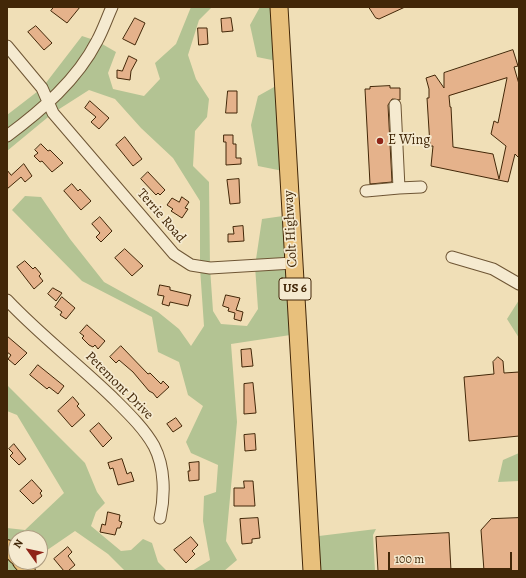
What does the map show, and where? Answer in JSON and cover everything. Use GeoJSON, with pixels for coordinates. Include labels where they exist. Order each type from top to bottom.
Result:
{"type":"FeatureCollection","features":[{"type":"Feature","properties":{"kind":"highway","name":"Colt Highway"},"geometry":{"type":"LineString","coordinates":[[279,7],[312,571]]}},
{"type":"Feature","properties":{"kind":"street"},"geometry":{"type":"LineString","coordinates":[[7,136],[49,102],[89,54],[97,41],[112,7]]}},
{"type":"Feature","properties":{"kind":"street","name":"Terrie Road"},"geometry":{"type":"LineString","coordinates":[[7,46],[42,88],[53,113],[167,247],[182,261],[200,268],[293,263]]}},
{"type":"Feature","properties":{"kind":"street"},"geometry":{"type":"LineString","coordinates":[[395,106],[400,188]]}},
{"type":"Feature","properties":{"kind":"street"},"geometry":{"type":"LineString","coordinates":[[366,191],[421,187]]}},
{"type":"Feature","properties":{"kind":"street"},"geometry":{"type":"LineString","coordinates":[[452,257],[493,269],[519,284]]}},
{"type":"Feature","properties":{"kind":"street","name":"Petemont Drive"},"geometry":{"type":"LineString","coordinates":[[7,300],[106,391],[147,436],[154,447],[161,474],[163,496],[160,518]]}},
{"type":"Feature","properties":{"kind":"green space"},"geometry":{"type":"Polygon","coordinates":[[[191,7],[212,7],[199,20],[188,55],[196,79],[209,99],[207,117],[195,131],[193,166],[209,182],[210,268],[213,311],[221,324],[247,326],[258,309],[255,266],[262,219],[290,215],[288,172],[258,166],[251,125],[258,96],[283,82],[282,62],[257,57],[250,25],[260,7],[285,7],[319,536],[376,529],[373,535],[375,571],[312,571],[297,334],[231,344],[237,422],[226,541],[237,560],[224,571],[192,571],[210,560],[203,521],[204,496],[216,492],[218,465],[191,453],[186,442],[203,406],[188,395],[179,362],[158,352],[152,317],[82,281],[12,210],[25,196],[41,197],[70,239],[104,282],[158,312],[179,329],[191,346],[204,326],[200,268],[200,201],[173,158],[141,128],[115,99],[89,90],[53,113],[7,151],[7,115],[42,88],[82,36],[97,41],[116,52],[108,73],[113,89],[144,96],[160,79],[155,63],[176,44],[191,7]]]}},
{"type":"Feature","properties":{"kind":"green space"},"geometry":{"type":"Polygon","coordinates":[[[519,300],[519,338],[507,319],[519,300]]]}},
{"type":"Feature","properties":{"kind":"green space"},"geometry":{"type":"Polygon","coordinates":[[[7,385],[85,463],[97,492],[105,503],[96,512],[91,526],[121,551],[131,550],[143,539],[152,543],[158,562],[167,571],[125,571],[108,554],[75,531],[48,550],[48,530],[25,530],[64,493],[17,415],[7,411],[7,385]]]}},
{"type":"Feature","properties":{"kind":"green space"},"geometry":{"type":"Polygon","coordinates":[[[519,453],[519,481],[498,482],[503,460],[519,453]]]}},
{"type":"Feature","properties":{"kind":"green space"},"geometry":{"type":"Polygon","coordinates":[[[7,528],[25,530],[8,530],[8,570],[28,571],[7,571],[7,528]]]}},
{"type":"Feature","properties":{"kind":"building"},"geometry":{"type":"Polygon","coordinates":[[[54,7],[80,7],[67,23],[51,11],[54,7]]]}},
{"type":"Feature","properties":{"kind":"building"},"geometry":{"type":"Polygon","coordinates":[[[369,7],[405,7],[379,19],[376,18],[369,7]]]}},
{"type":"Feature","properties":{"kind":"building"},"geometry":{"type":"Polygon","coordinates":[[[135,18],[145,23],[135,45],[123,39],[135,18]]]}},
{"type":"Feature","properties":{"kind":"building"},"geometry":{"type":"Polygon","coordinates":[[[231,18],[233,31],[222,32],[221,19],[231,18]]]}},
{"type":"Feature","properties":{"kind":"building"},"geometry":{"type":"Polygon","coordinates":[[[36,26],[52,43],[44,50],[28,32],[36,26]]]}},
{"type":"Feature","properties":{"kind":"building"},"geometry":{"type":"Polygon","coordinates":[[[198,28],[207,28],[208,44],[199,45],[198,28]]]}},
{"type":"Feature","properties":{"kind":"building"},"geometry":{"type":"Polygon","coordinates":[[[513,50],[518,66],[514,67],[519,84],[519,158],[515,154],[508,182],[431,166],[433,146],[430,146],[427,98],[429,98],[429,89],[426,78],[435,75],[444,88],[444,73],[513,50]],[[507,78],[449,96],[453,147],[493,154],[499,179],[506,146],[491,134],[494,121],[498,123],[507,78]]]}},
{"type":"Feature","properties":{"kind":"building"},"geometry":{"type":"Polygon","coordinates":[[[129,56],[137,60],[131,71],[130,80],[117,78],[117,70],[122,71],[129,56]]]}},
{"type":"Feature","properties":{"kind":"building","name":"E Wing"},"geometry":{"type":"Polygon","coordinates":[[[390,86],[390,88],[400,88],[400,100],[392,99],[388,105],[392,182],[370,184],[365,89],[370,89],[370,87],[390,86]]]}},
{"type":"Feature","properties":{"kind":"building"},"geometry":{"type":"Polygon","coordinates":[[[228,91],[237,91],[237,113],[226,113],[228,91]]]}},
{"type":"Feature","properties":{"kind":"building"},"geometry":{"type":"Polygon","coordinates":[[[90,101],[109,118],[99,129],[91,122],[96,117],[85,108],[90,101]]]}},
{"type":"Feature","properties":{"kind":"building"},"geometry":{"type":"Polygon","coordinates":[[[224,135],[233,135],[233,144],[236,144],[236,158],[241,158],[241,164],[226,165],[226,142],[224,142],[224,135]]]}},
{"type":"Feature","properties":{"kind":"building"},"geometry":{"type":"Polygon","coordinates":[[[125,137],[142,159],[133,166],[116,145],[125,137]]]}},
{"type":"Feature","properties":{"kind":"building"},"geometry":{"type":"Polygon","coordinates":[[[41,144],[48,151],[50,150],[63,163],[52,172],[42,161],[40,162],[34,156],[38,153],[35,150],[41,144]]]}},
{"type":"Feature","properties":{"kind":"building"},"geometry":{"type":"Polygon","coordinates":[[[24,164],[32,176],[25,182],[21,177],[7,189],[7,170],[11,175],[24,164]]]}},
{"type":"Feature","properties":{"kind":"building"},"geometry":{"type":"Polygon","coordinates":[[[148,172],[165,190],[160,195],[158,193],[156,195],[141,179],[148,172]]]}},
{"type":"Feature","properties":{"kind":"building"},"geometry":{"type":"Polygon","coordinates":[[[239,179],[240,203],[230,204],[227,180],[239,179]]]}},
{"type":"Feature","properties":{"kind":"building"},"geometry":{"type":"Polygon","coordinates":[[[72,184],[78,191],[80,189],[91,201],[81,210],[64,191],[72,184]]]}},
{"type":"Feature","properties":{"kind":"building"},"geometry":{"type":"Polygon","coordinates":[[[182,197],[189,202],[185,208],[188,209],[182,218],[171,211],[173,209],[167,205],[172,198],[179,202],[182,197]]]}},
{"type":"Feature","properties":{"kind":"building"},"geometry":{"type":"Polygon","coordinates":[[[100,217],[112,231],[101,242],[96,237],[100,233],[92,224],[100,217]]]}},
{"type":"Feature","properties":{"kind":"building"},"geometry":{"type":"Polygon","coordinates":[[[243,226],[244,241],[228,242],[228,234],[234,234],[233,227],[243,226]]]}},
{"type":"Feature","properties":{"kind":"building"},"geometry":{"type":"Polygon","coordinates":[[[125,249],[143,266],[132,276],[115,258],[125,249]]]}},
{"type":"Feature","properties":{"kind":"building"},"geometry":{"type":"Polygon","coordinates":[[[25,261],[33,269],[35,267],[41,274],[39,276],[43,281],[34,289],[17,267],[25,261]]]}},
{"type":"Feature","properties":{"kind":"building"},"geometry":{"type":"Polygon","coordinates":[[[160,285],[170,287],[170,290],[191,295],[188,306],[170,302],[169,306],[162,304],[164,296],[158,295],[160,285]]]}},
{"type":"Feature","properties":{"kind":"building"},"geometry":{"type":"Polygon","coordinates":[[[53,288],[62,293],[56,301],[48,294],[53,288]]]}},
{"type":"Feature","properties":{"kind":"building"},"geometry":{"type":"Polygon","coordinates":[[[226,295],[240,298],[236,310],[243,312],[241,321],[234,319],[235,313],[228,311],[229,308],[223,306],[226,295]]]}},
{"type":"Feature","properties":{"kind":"building"},"geometry":{"type":"Polygon","coordinates":[[[62,297],[75,308],[66,319],[60,315],[62,312],[55,307],[62,297]]]}},
{"type":"Feature","properties":{"kind":"building"},"geometry":{"type":"Polygon","coordinates":[[[87,325],[105,341],[98,349],[95,345],[93,347],[89,345],[82,338],[84,336],[80,333],[87,325]]]}},
{"type":"Feature","properties":{"kind":"building"},"geometry":{"type":"Polygon","coordinates":[[[7,336],[27,353],[15,365],[8,359],[11,355],[7,352],[7,336]]]}},
{"type":"Feature","properties":{"kind":"building"},"geometry":{"type":"Polygon","coordinates":[[[121,346],[148,374],[150,373],[161,384],[163,381],[169,387],[157,398],[133,372],[119,360],[116,363],[110,357],[121,346]]]}},
{"type":"Feature","properties":{"kind":"building"},"geometry":{"type":"Polygon","coordinates":[[[251,349],[253,366],[242,367],[241,350],[251,349]]]}},
{"type":"Feature","properties":{"kind":"building"},"geometry":{"type":"Polygon","coordinates":[[[498,357],[503,361],[504,373],[519,372],[519,436],[469,441],[464,377],[494,374],[493,362],[498,357]]]}},
{"type":"Feature","properties":{"kind":"building"},"geometry":{"type":"Polygon","coordinates":[[[38,365],[64,386],[58,394],[49,387],[47,389],[30,375],[38,365]]]}},
{"type":"Feature","properties":{"kind":"building"},"geometry":{"type":"Polygon","coordinates":[[[253,383],[256,413],[244,414],[244,384],[253,383]]]}},
{"type":"Feature","properties":{"kind":"building"},"geometry":{"type":"Polygon","coordinates":[[[73,397],[79,404],[77,406],[85,415],[72,427],[58,411],[73,397]]]}},
{"type":"Feature","properties":{"kind":"building"},"geometry":{"type":"Polygon","coordinates":[[[176,418],[182,426],[173,432],[167,424],[176,418]]]}},
{"type":"Feature","properties":{"kind":"building"},"geometry":{"type":"Polygon","coordinates":[[[99,423],[112,438],[103,447],[90,431],[99,423]]]}},
{"type":"Feature","properties":{"kind":"building"},"geometry":{"type":"Polygon","coordinates":[[[255,434],[256,450],[245,451],[244,435],[255,434]]]}},
{"type":"Feature","properties":{"kind":"building"},"geometry":{"type":"Polygon","coordinates":[[[14,444],[26,459],[19,465],[10,456],[13,453],[9,449],[14,444]]]}},
{"type":"Feature","properties":{"kind":"building"},"geometry":{"type":"Polygon","coordinates":[[[122,459],[127,474],[131,472],[134,481],[118,485],[113,468],[110,469],[108,463],[122,459]]]}},
{"type":"Feature","properties":{"kind":"building"},"geometry":{"type":"Polygon","coordinates":[[[199,462],[199,480],[189,481],[189,463],[199,462]]]}},
{"type":"Feature","properties":{"kind":"building"},"geometry":{"type":"Polygon","coordinates":[[[32,480],[42,491],[40,493],[42,496],[33,504],[20,491],[32,480]]]}},
{"type":"Feature","properties":{"kind":"building"},"geometry":{"type":"Polygon","coordinates":[[[244,481],[253,481],[255,506],[234,506],[234,488],[244,488],[244,481]]]}},
{"type":"Feature","properties":{"kind":"building"},"geometry":{"type":"Polygon","coordinates":[[[108,512],[120,515],[119,521],[122,522],[120,528],[117,528],[115,535],[100,532],[102,524],[105,525],[108,512]]]}},
{"type":"Feature","properties":{"kind":"building"},"geometry":{"type":"Polygon","coordinates":[[[258,518],[260,538],[252,539],[252,543],[242,544],[240,519],[258,518]]]}},
{"type":"Feature","properties":{"kind":"building"},"geometry":{"type":"Polygon","coordinates":[[[519,518],[519,571],[484,571],[481,530],[491,519],[519,518]]]}},
{"type":"Feature","properties":{"kind":"building"},"geometry":{"type":"Polygon","coordinates":[[[449,533],[451,571],[378,571],[376,537],[449,533]]]}},
{"type":"Feature","properties":{"kind":"building"},"geometry":{"type":"Polygon","coordinates":[[[191,537],[198,545],[192,551],[195,554],[186,563],[174,550],[191,537]]]}},
{"type":"Feature","properties":{"kind":"building"},"geometry":{"type":"Polygon","coordinates":[[[68,547],[72,552],[68,556],[75,565],[68,571],[64,571],[54,559],[68,547]]]}},
{"type":"Feature","properties":{"kind":"place","name":"E Wing"},"geometry":{"type":"Point","coordinates":[380,141]}}]}
